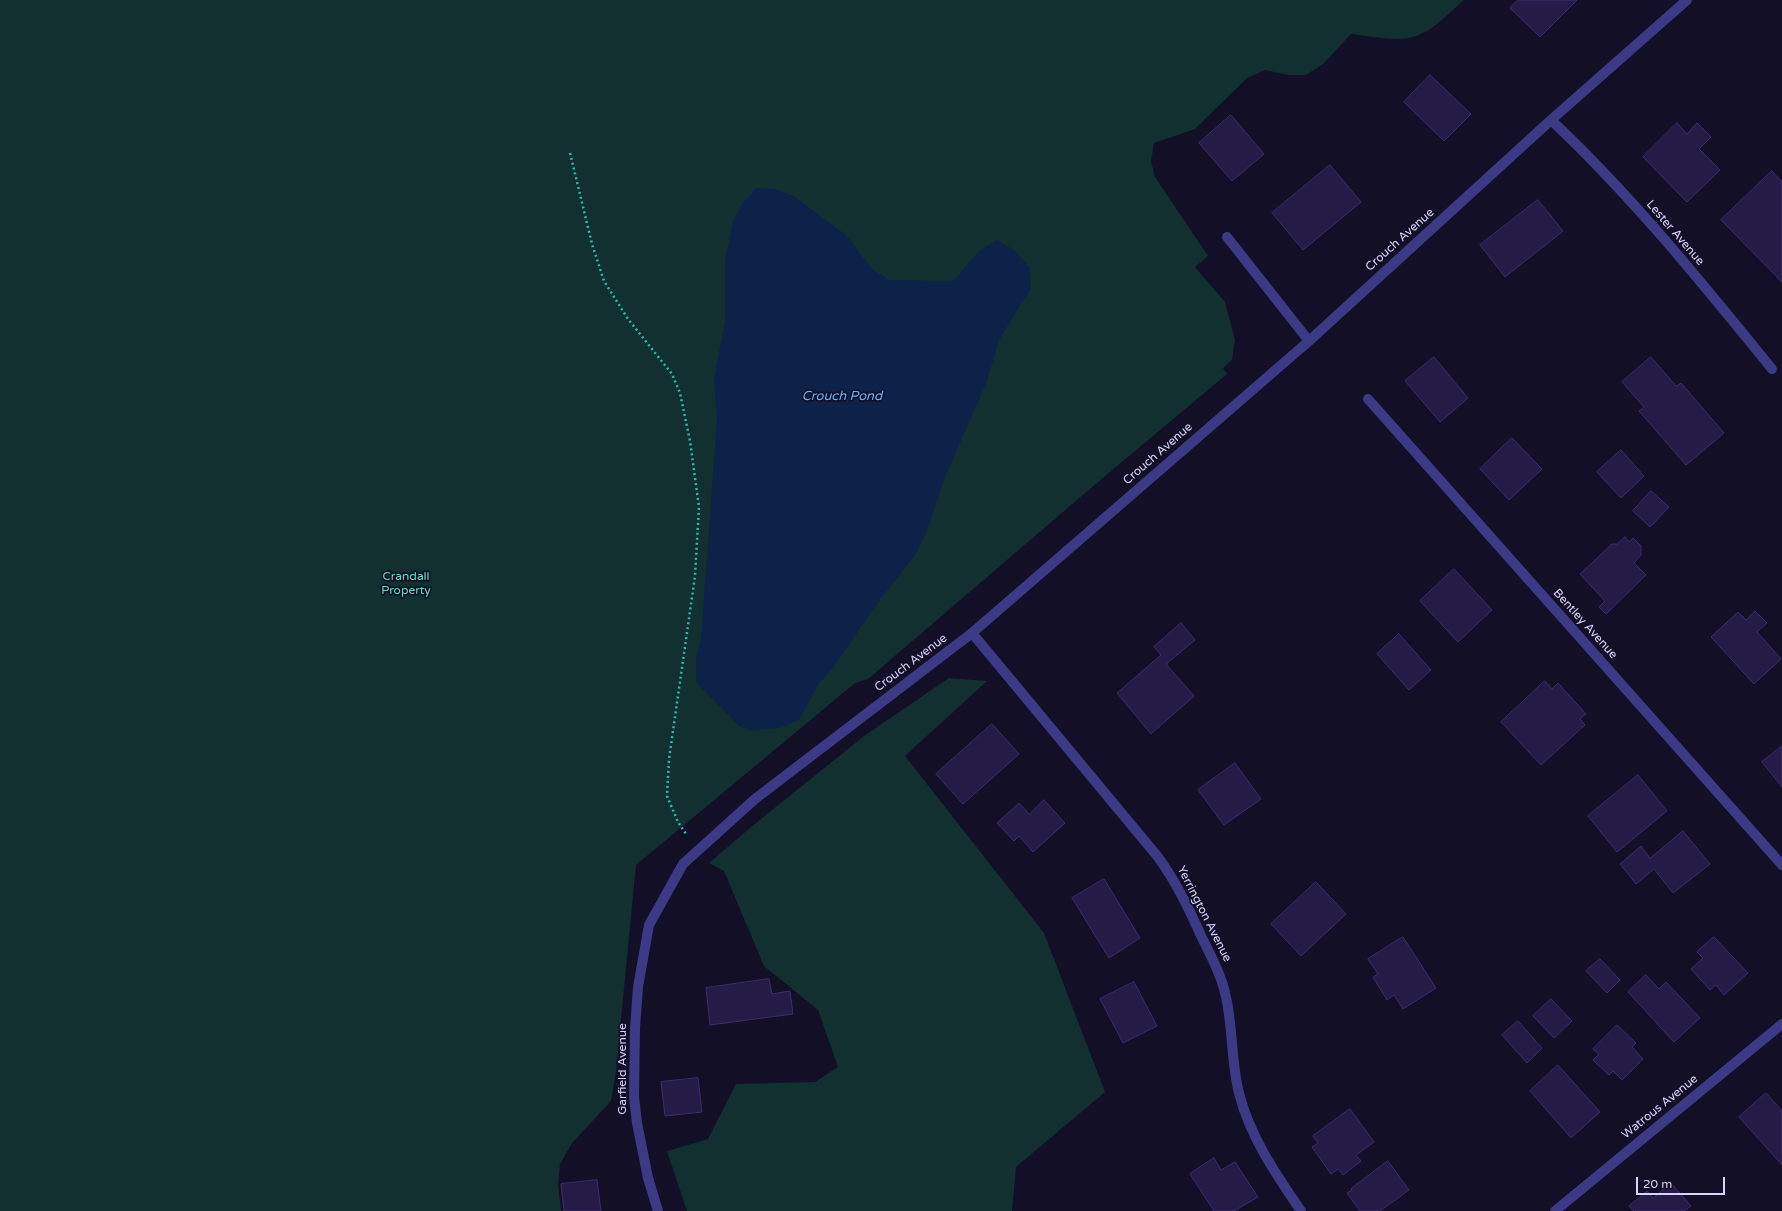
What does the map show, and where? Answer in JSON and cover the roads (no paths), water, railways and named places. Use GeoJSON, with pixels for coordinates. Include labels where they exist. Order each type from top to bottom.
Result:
{"type":"FeatureCollection","features":[{"type":"Feature","properties":{"kind":"street","name":"Crouch Avenue"},"geometry":{"type":"LineString","coordinates":[[649,925],[683,864],[755,798],[972,633],[1309,341],[1551,120],[1687,0]]}},
{"type":"Feature","properties":{"kind":"street","name":"Lester Avenue"},"geometry":{"type":"LineString","coordinates":[[1551,120],[1610,178],[1708,291],[1772,369]]}},
{"type":"Feature","properties":{"kind":"street"},"geometry":{"type":"LineString","coordinates":[[1227,237],[1309,341]]}},
{"type":"Feature","properties":{"kind":"street","name":"Bentley Avenue"},"geometry":{"type":"LineString","coordinates":[[1368,399],[1782,865]]}},
{"type":"Feature","properties":{"kind":"street","name":"Yerrington Avenue"},"geometry":{"type":"LineString","coordinates":[[972,633],[1158,857],[1174,881],[1191,912],[1222,983],[1229,1012],[1239,1093],[1250,1127],[1274,1170],[1301,1211]]}},
{"type":"Feature","properties":{"kind":"street","name":"Garfield Avenue"},"geometry":{"type":"LineString","coordinates":[[649,925],[638,987],[635,1028],[634,1097],[641,1147],[658,1211]]}},
{"type":"Feature","properties":{"kind":"street","name":"Watrous Avenue"},"geometry":{"type":"LineString","coordinates":[[1555,1211],[1782,1024]]}},
{"type":"Feature","properties":{"kind":"water","name":"Crouch Pond"},"geometry":{"type":"Polygon","coordinates":[[[756,188],[776,189],[795,197],[846,235],[872,269],[889,280],[953,281],[979,251],[997,240],[1015,251],[1029,267],[1031,288],[999,340],[987,381],[945,477],[925,536],[915,555],[876,605],[833,668],[818,685],[799,720],[780,728],[749,730],[739,726],[696,682],[696,658],[701,639],[717,419],[714,380],[725,321],[725,261],[733,221],[742,204],[756,188]]]}},
{"type":"Feature","properties":{"kind":"park label","name":"Crandall Property"},"geometry":{"type":"Point","coordinates":[406,584]}}]}
